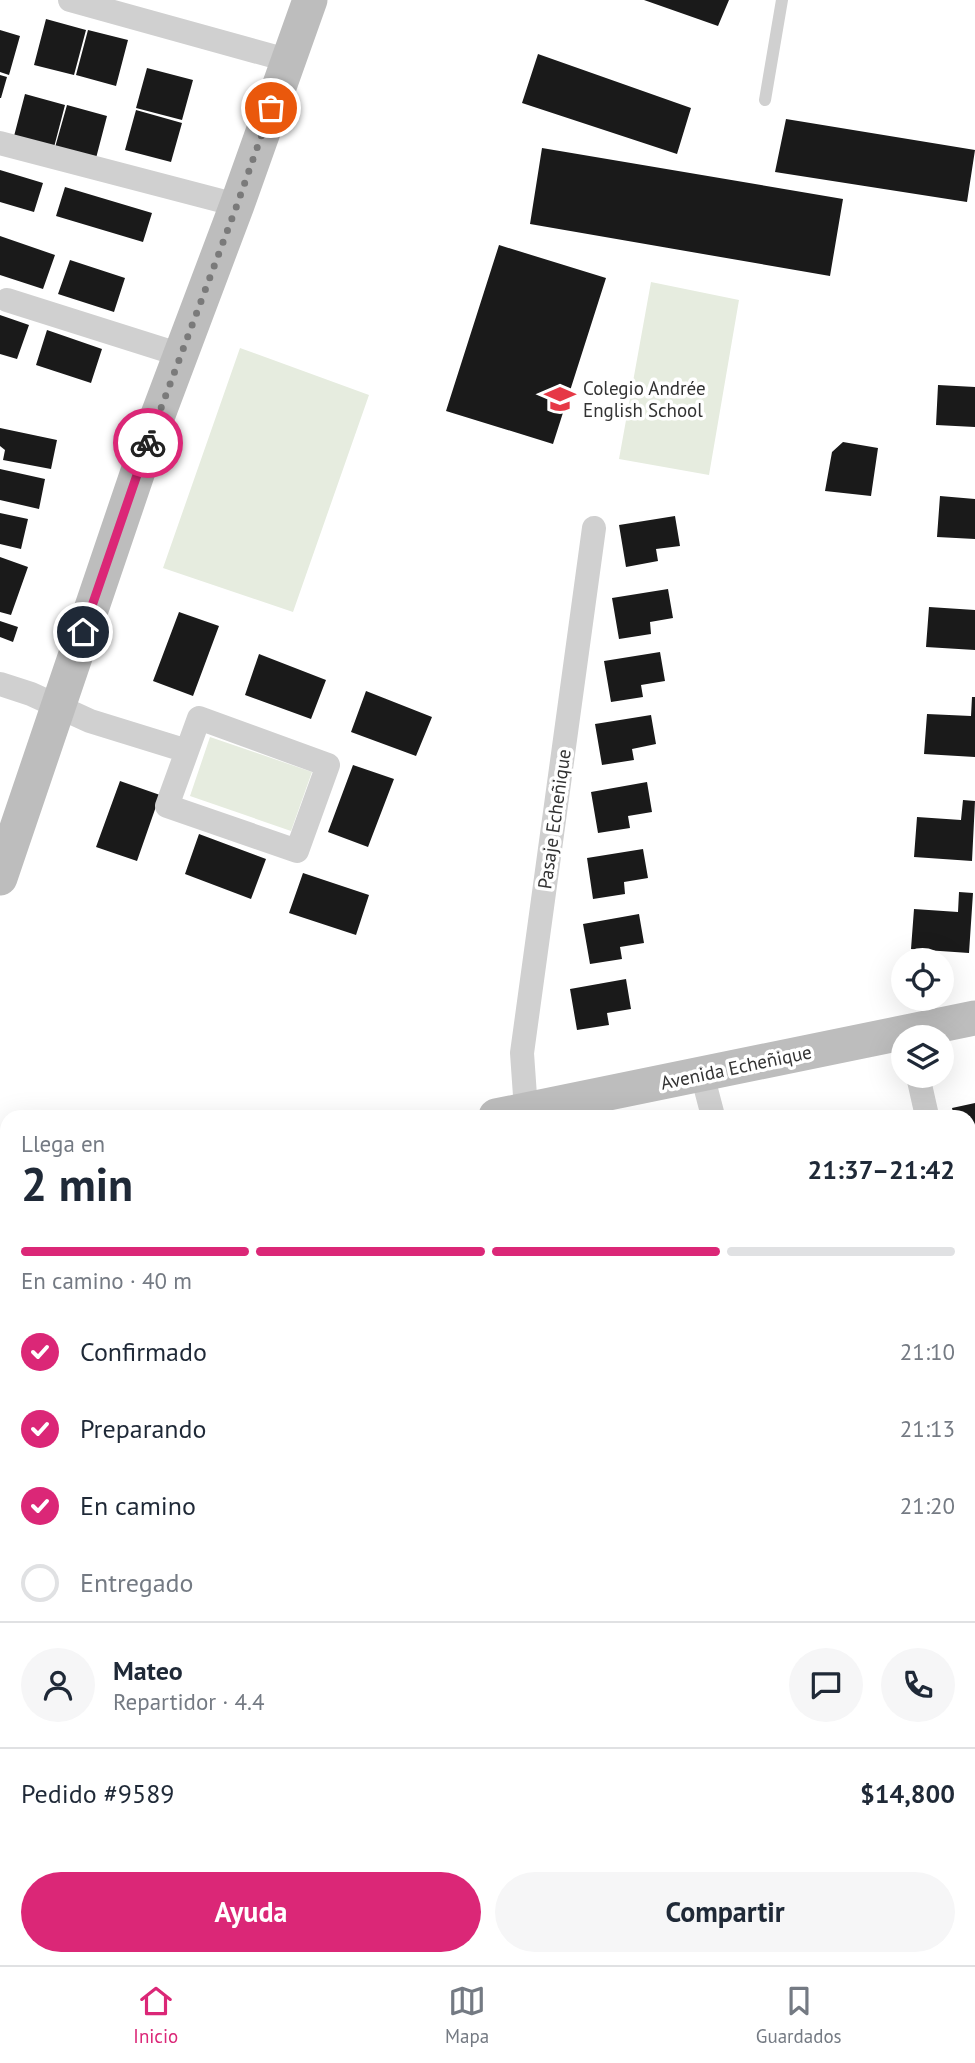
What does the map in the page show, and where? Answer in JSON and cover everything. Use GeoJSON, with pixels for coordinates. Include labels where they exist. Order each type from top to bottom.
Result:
{"type":"FeatureCollection","features":[{"type":"Feature","properties":{"kind":"street"},"geometry":{"type":"LineString","coordinates":[[70,0],[287,60]]}},
{"type":"Feature","properties":{"kind":"street"},"geometry":{"type":"LineString","coordinates":[[0,878],[150,436],[310,0]]}},
{"type":"Feature","properties":{"kind":"street"},"geometry":{"type":"LineString","coordinates":[[0,143],[237,205]]}},
{"type":"Feature","properties":{"kind":"street"},"geometry":{"type":"LineString","coordinates":[[7,300],[181,355]]}},
{"type":"Feature","properties":{"kind":"street","name":"Pasaje Echeñique"},"geometry":{"type":"LineString","coordinates":[[506,1110],[522,1053],[594,527]]}},
{"type":"Feature","properties":{"kind":"street"},"geometry":{"type":"LineString","coordinates":[[0,684],[31,694],[90,721],[187,751]]}},
{"type":"Feature","properties":{"kind":"street"},"geometry":{"type":"LineString","coordinates":[[199,718],[328,765],[298,851],[167,806],[187,751],[199,718]]}},
{"type":"Feature","properties":{"kind":"street","name":"Avenida Echeñique"},"geometry":{"type":"LineString","coordinates":[[947,1025],[975,1018]]}},
{"type":"Feature","properties":{"kind":"street","name":"Avenida Echeñique"},"geometry":{"type":"LineString","coordinates":[[529,1110],[891,1038]]}},
{"type":"Feature","properties":{"kind":"street"},"geometry":{"type":"LineString","coordinates":[[702,1074],[711,1110]]}},
{"type":"Feature","properties":{"kind":"street"},"geometry":{"type":"LineString","coordinates":[[921,1088],[926,1110]]}},
{"type":"Feature","properties":{"kind":"lane"},"geometry":{"type":"LineString","coordinates":[[765,100],[782,0]]}},
{"type":"Feature","properties":{"kind":"shaded area"},"geometry":{"type":"Polygon","coordinates":[[[651,282],[739,300],[709,475],[619,459],[651,282]]]}},
{"type":"Feature","properties":{"kind":"shaded area"},"geometry":{"type":"Polygon","coordinates":[[[240,348],[369,395],[293,612],[163,568],[240,348]]]}},
{"type":"Feature","properties":{"kind":"shaded area"},"geometry":{"type":"Polygon","coordinates":[[[210,737],[312,772],[291,831],[190,796],[210,737]]]}},
{"type":"Feature","properties":{"kind":"building"},"geometry":{"type":"Polygon","coordinates":[[[644,0],[729,0],[718,26],[644,0]]]}},
{"type":"Feature","properties":{"kind":"building"},"geometry":{"type":"Polygon","coordinates":[[[46,19],[86,30],[74,75],[34,65],[46,19]]]}},
{"type":"Feature","properties":{"kind":"building"},"geometry":{"type":"Polygon","coordinates":[[[0,30],[20,36],[9,75],[0,72],[0,30]]]}},
{"type":"Feature","properties":{"kind":"building"},"geometry":{"type":"Polygon","coordinates":[[[88,30],[128,40],[116,86],[76,75],[88,30]]]}},
{"type":"Feature","properties":{"kind":"building"},"geometry":{"type":"Polygon","coordinates":[[[538,54],[691,108],[677,154],[522,103],[538,54]]]}},
{"type":"Feature","properties":{"kind":"building"},"geometry":{"type":"Polygon","coordinates":[[[147,68],[193,80],[182,120],[136,108],[147,68]]]}},
{"type":"Feature","properties":{"kind":"building"},"geometry":{"type":"Polygon","coordinates":[[[0,75],[7,77],[1,98],[0,98],[0,75]]]}},
{"type":"Feature","properties":{"kind":"building"},"geometry":{"type":"Polygon","coordinates":[[[25,94],[65,105],[53,151],[13,140],[25,94]]]}},
{"type":"Feature","properties":{"kind":"building"},"geometry":{"type":"Polygon","coordinates":[[[67,105],[107,116],[95,162],[54,151],[67,105]]]}},
{"type":"Feature","properties":{"kind":"building"},"geometry":{"type":"Polygon","coordinates":[[[136,110],[182,123],[171,162],[125,150],[136,110]]]}},
{"type":"Feature","properties":{"kind":"building"},"geometry":{"type":"Polygon","coordinates":[[[786,119],[975,150],[967,202],[775,172],[786,119]]]}},
{"type":"Feature","properties":{"kind":"building"},"geometry":{"type":"Polygon","coordinates":[[[542,148],[843,199],[830,276],[530,224],[542,148]]]}},
{"type":"Feature","properties":{"kind":"building"},"geometry":{"type":"Polygon","coordinates":[[[0,170],[43,183],[34,212],[0,202],[0,170]]]}},
{"type":"Feature","properties":{"kind":"building"},"geometry":{"type":"Polygon","coordinates":[[[65,187],[152,213],[143,242],[56,216],[65,187]]]}},
{"type":"Feature","properties":{"kind":"building"},"geometry":{"type":"Polygon","coordinates":[[[0,236],[55,255],[43,289],[0,275],[0,236]]]}},
{"type":"Feature","properties":{"kind":"building"},"geometry":{"type":"Polygon","coordinates":[[[499,245],[606,278],[553,444],[446,411],[499,245]]]}},
{"type":"Feature","properties":{"kind":"building"},"geometry":{"type":"Polygon","coordinates":[[[70,260],[125,278],[114,312],[58,294],[70,260]]]}},
{"type":"Feature","properties":{"kind":"building"},"geometry":{"type":"Polygon","coordinates":[[[0,315],[29,325],[17,359],[0,354],[0,315]]]}},
{"type":"Feature","properties":{"kind":"building"},"geometry":{"type":"Polygon","coordinates":[[[47,330],[102,349],[91,383],[36,365],[47,330]]]}},
{"type":"Feature","properties":{"kind":"building"},"geometry":{"type":"Polygon","coordinates":[[[938,385],[975,387],[975,427],[936,425],[938,385]]]}},
{"type":"Feature","properties":{"kind":"building"},"geometry":{"type":"Polygon","coordinates":[[[0,428],[57,440],[51,469],[3,460],[5,450],[0,446],[0,428]]]}},
{"type":"Feature","properties":{"kind":"building"},"geometry":{"type":"Polygon","coordinates":[[[843,442],[878,448],[871,496],[825,491],[832,452],[843,442]]]}},
{"type":"Feature","properties":{"kind":"building"},"geometry":{"type":"Polygon","coordinates":[[[0,469],[45,479],[39,509],[0,500],[0,469]]]}},
{"type":"Feature","properties":{"kind":"building"},"geometry":{"type":"Polygon","coordinates":[[[940,496],[975,499],[975,539],[937,537],[940,496]]]}},
{"type":"Feature","properties":{"kind":"building"},"geometry":{"type":"Polygon","coordinates":[[[0,513],[28,519],[21,549],[0,544],[0,513]]]}},
{"type":"Feature","properties":{"kind":"building"},"geometry":{"type":"Polygon","coordinates":[[[675,516],[680,546],[656,549],[658,561],[626,567],[619,525],[675,516]]]}},
{"type":"Feature","properties":{"kind":"building"},"geometry":{"type":"Polygon","coordinates":[[[0,557],[28,567],[11,615],[0,612],[0,557]]]}},
{"type":"Feature","properties":{"kind":"building"},"geometry":{"type":"Polygon","coordinates":[[[668,589],[673,618],[650,622],[651,634],[619,639],[612,598],[668,589]]]}},
{"type":"Feature","properties":{"kind":"building"},"geometry":{"type":"Polygon","coordinates":[[[929,607],[975,610],[975,650],[926,647],[929,607]]]}},
{"type":"Feature","properties":{"kind":"building"},"geometry":{"type":"Polygon","coordinates":[[[179,612],[219,626],[193,696],[153,681],[179,612]]]}},
{"type":"Feature","properties":{"kind":"building"},"geometry":{"type":"Polygon","coordinates":[[[0,621],[18,627],[13,642],[0,637],[0,621]]]}},
{"type":"Feature","properties":{"kind":"building"},"geometry":{"type":"Polygon","coordinates":[[[660,652],[665,681],[641,685],[643,697],[611,702],[604,661],[660,652]]]}},
{"type":"Feature","properties":{"kind":"building"},"geometry":{"type":"Polygon","coordinates":[[[259,654],[326,680],[311,719],[245,695],[259,654]]]}},
{"type":"Feature","properties":{"kind":"building"},"geometry":{"type":"Polygon","coordinates":[[[366,691],[432,717],[416,756],[351,732],[366,691]]]}},
{"type":"Feature","properties":{"kind":"building"},"geometry":{"type":"Polygon","coordinates":[[[972,697],[975,697],[975,757],[924,754],[927,714],[971,716],[972,697]]]}},
{"type":"Feature","properties":{"kind":"building"},"geometry":{"type":"Polygon","coordinates":[[[651,715],[656,744],[632,749],[634,760],[602,765],[595,724],[651,715]]]}},
{"type":"Feature","properties":{"kind":"building"},"geometry":{"type":"Polygon","coordinates":[[[353,765],[394,779],[368,847],[328,832],[353,765]]]}},
{"type":"Feature","properties":{"kind":"building"},"geometry":{"type":"Polygon","coordinates":[[[120,781],[160,795],[137,861],[96,847],[120,781]]]}},
{"type":"Feature","properties":{"kind":"building"},"geometry":{"type":"Polygon","coordinates":[[[647,782],[652,812],[628,816],[630,828],[598,833],[591,792],[647,782]]]}},
{"type":"Feature","properties":{"kind":"building"},"geometry":{"type":"Polygon","coordinates":[[[963,800],[975,801],[972,861],[914,857],[917,817],[961,820],[963,800]]]}},
{"type":"Feature","properties":{"kind":"building"},"geometry":{"type":"Polygon","coordinates":[[[199,834],[266,859],[251,899],[185,874],[199,834]]]}},
{"type":"Feature","properties":{"kind":"building"},"geometry":{"type":"Polygon","coordinates":[[[643,849],[648,878],[624,882],[625,894],[593,899],[587,858],[643,849]]]}},
{"type":"Feature","properties":{"kind":"building"},"geometry":{"type":"Polygon","coordinates":[[[303,873],[369,895],[356,935],[289,913],[303,873]]]}},
{"type":"Feature","properties":{"kind":"building"},"geometry":{"type":"Polygon","coordinates":[[[959,892],[973,893],[969,953],[954,952],[954,948],[911,948],[914,909],[958,912],[959,892]]]}},
{"type":"Feature","properties":{"kind":"building"},"geometry":{"type":"Polygon","coordinates":[[[639,914],[644,943],[620,947],[622,959],[590,964],[583,924],[639,914]]]}},
{"type":"Feature","properties":{"kind":"building"},"geometry":{"type":"Polygon","coordinates":[[[626,979],[631,1009],[607,1013],[609,1025],[577,1030],[570,989],[626,979]]]}},
{"type":"Feature","properties":{"kind":"building"},"geometry":{"type":"Polygon","coordinates":[[[975,1103],[975,1110],[952,1108],[975,1103]]]}},
{"type":"Feature","properties":{"kind":"way so far"},"geometry":{"type":"LineString","coordinates":[[148,443],[271,108]]}},
{"type":"Feature","properties":{"kind":"place","name":"Colegio Andrée English School"},"geometry":{"type":"Point","coordinates":[560,399]}},
{"type":"Feature","properties":{"kind":"route"},"geometry":{"type":"LineString","coordinates":[[83,632],[148,443]]}}]}
